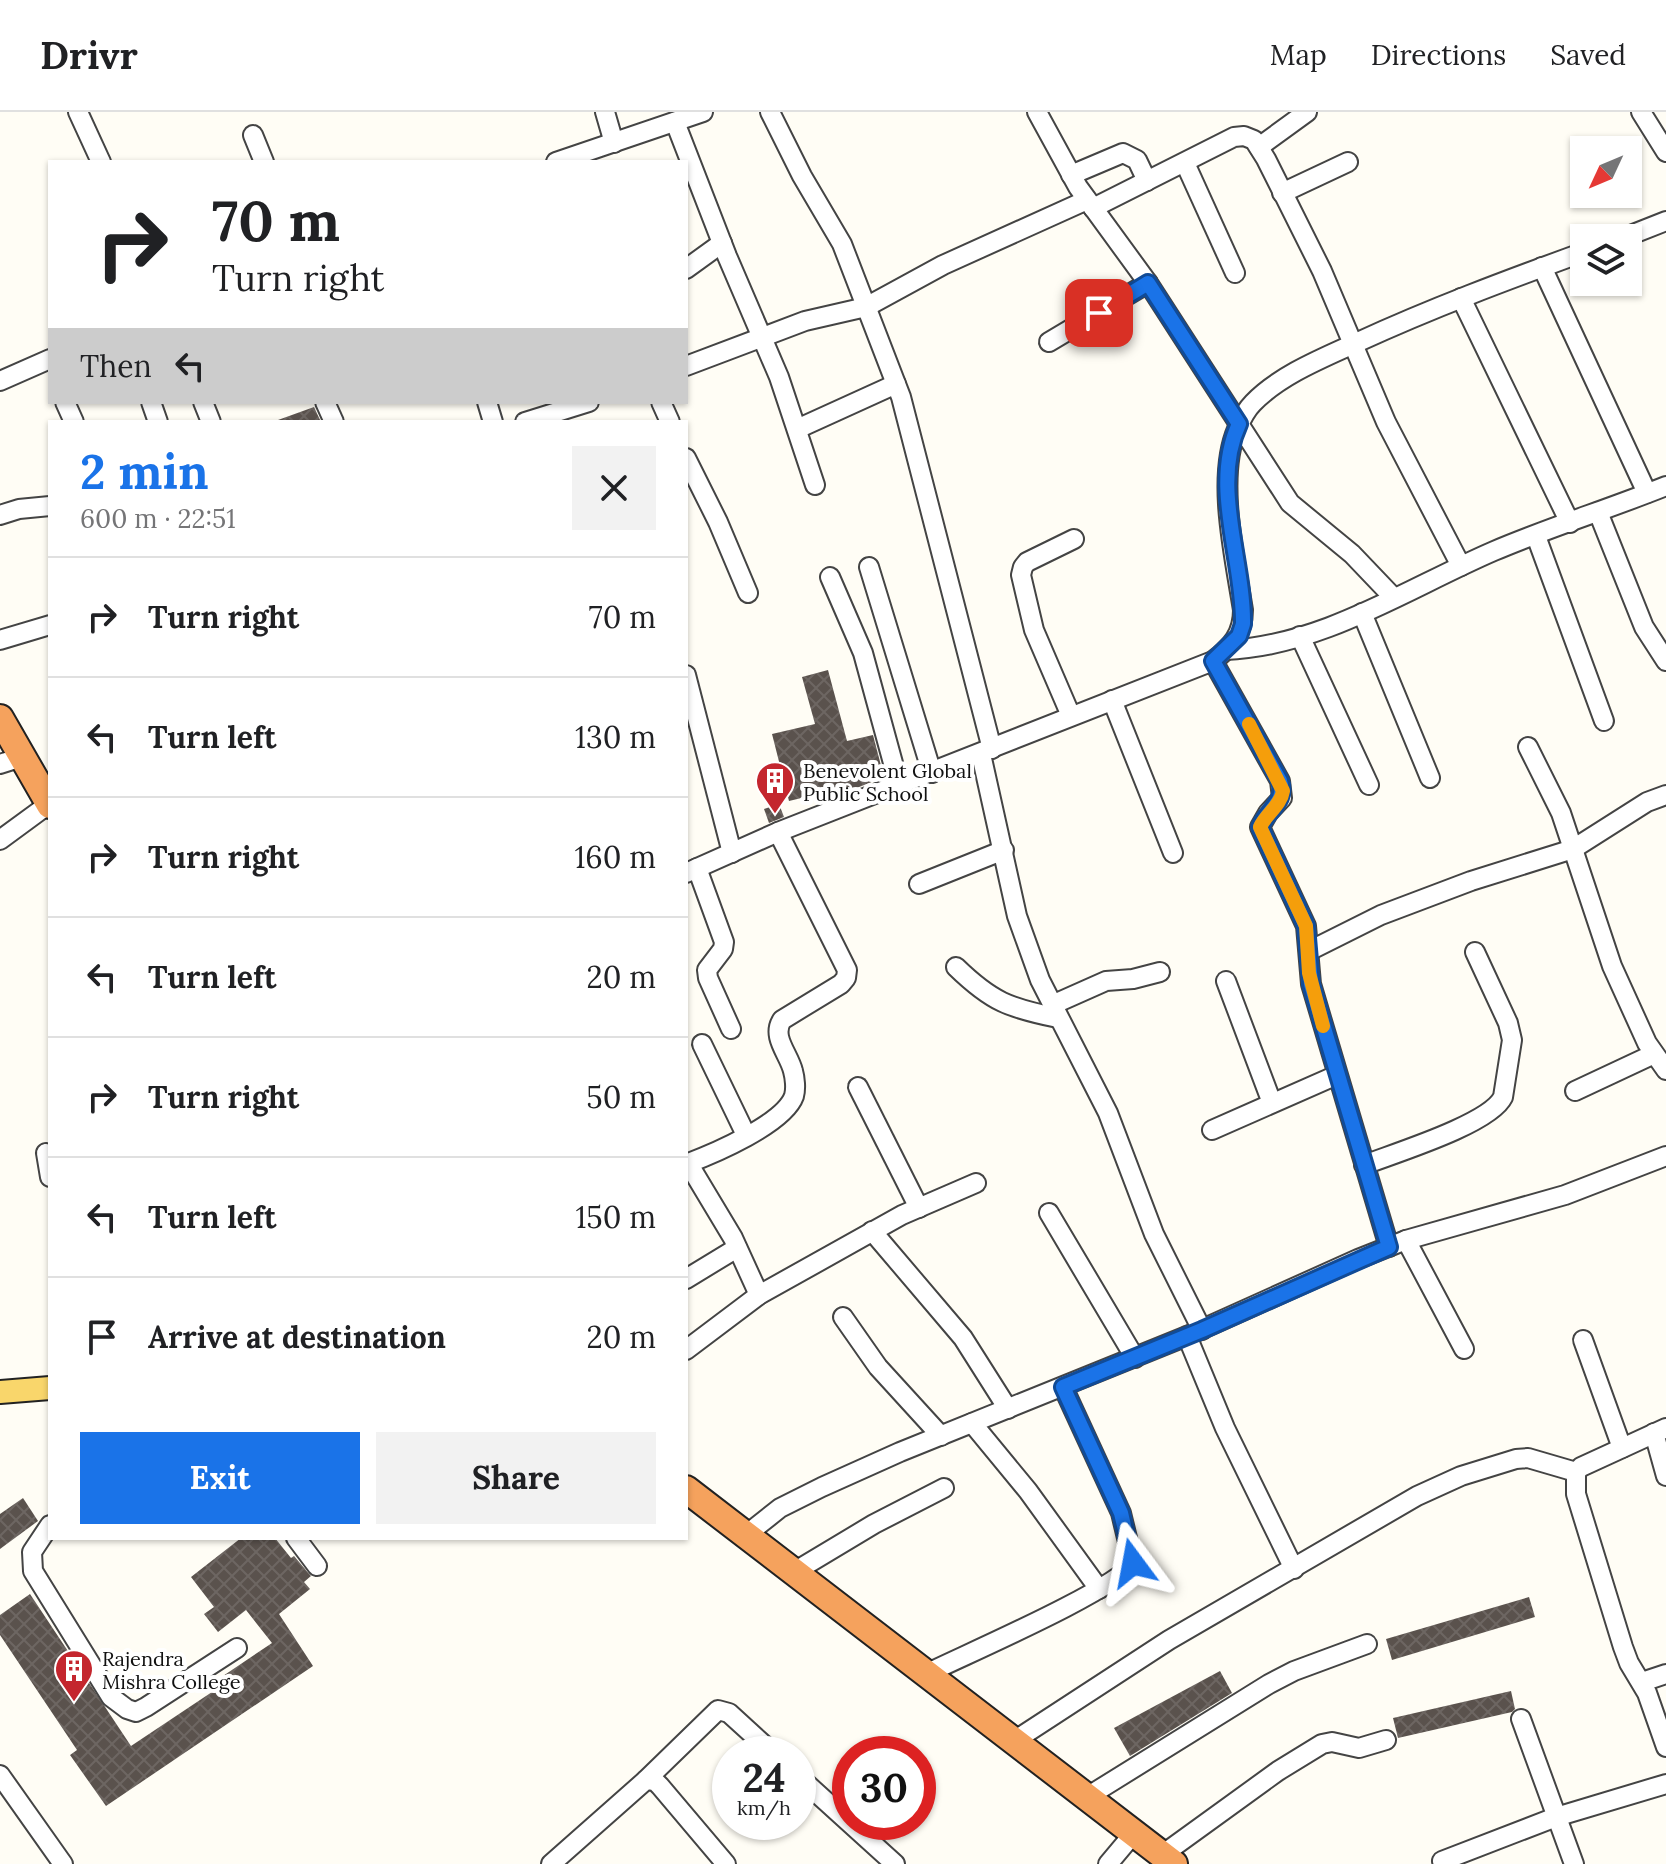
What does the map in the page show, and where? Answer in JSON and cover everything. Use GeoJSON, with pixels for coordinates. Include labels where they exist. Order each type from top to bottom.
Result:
{"type":"FeatureCollection","features":[{"type":"Feature","properties":{"kind":"highway"},"geometry":{"type":"LineString","coordinates":[[0,718],[11,760],[42,776],[48,797]]}},
{"type":"Feature","properties":{"kind":"highway"},"geometry":{"type":"LineString","coordinates":[[688,1491],[1168,1859]]}},
{"type":"Feature","properties":{"kind":"main road"},"geometry":{"type":"LineString","coordinates":[[0,1392],[48,1388]]}},
{"type":"Feature","properties":{"kind":"street"},"geometry":{"type":"LineString","coordinates":[[78,112],[100,160]]}},
{"type":"Feature","properties":{"kind":"street"},"geometry":{"type":"LineString","coordinates":[[605,112],[614,143]]}},
{"type":"Feature","properties":{"kind":"street"},"geometry":{"type":"LineString","coordinates":[[562,160],[703,112]]}},
{"type":"Feature","properties":{"kind":"street"},"geometry":{"type":"LineString","coordinates":[[770,112],[802,176],[842,244],[913,437],[987,751],[1017,916],[1040,980],[1108,1113],[1194,1333],[1225,1428],[1294,1569]]}},
{"type":"Feature","properties":{"kind":"street"},"geometry":{"type":"LineString","coordinates":[[1037,112],[1071,175],[1148,283],[1290,503],[1352,554],[1394,598]]}},
{"type":"Feature","properties":{"kind":"street"},"geometry":{"type":"LineString","coordinates":[[1259,147],[1307,112]]}},
{"type":"Feature","properties":{"kind":"street"},"geometry":{"type":"LineString","coordinates":[[1641,112],[1666,152]]}},
{"type":"Feature","properties":{"kind":"street"},"geometry":{"type":"LineString","coordinates":[[675,122],[760,337],[779,377],[815,485]]}},
{"type":"Feature","properties":{"kind":"street"},"geometry":{"type":"LineString","coordinates":[[253,135],[263,160]]}},
{"type":"Feature","properties":{"kind":"street"},"geometry":{"type":"LineString","coordinates":[[688,365],[805,321],[866,307],[943,265],[1147,181],[1234,137],[1254,140],[1322,271],[1386,422],[1461,566]]}},
{"type":"Feature","properties":{"kind":"street"},"geometry":{"type":"LineString","coordinates":[[1071,175],[1123,153],[1137,160],[1147,181]]}},
{"type":"Feature","properties":{"kind":"street"},"geometry":{"type":"LineString","coordinates":[[1282,193],[1348,162]]}},
{"type":"Feature","properties":{"kind":"street"},"geometry":{"type":"LineString","coordinates":[[1185,163],[1235,273]]}},
{"type":"Feature","properties":{"kind":"street"},"geometry":{"type":"LineString","coordinates":[[1642,230],[1666,221]]}},
{"type":"Feature","properties":{"kind":"street"},"geometry":{"type":"LineString","coordinates":[[688,268],[722,243]]}},
{"type":"Feature","properties":{"kind":"street"},"geometry":{"type":"LineString","coordinates":[[1220,656],[1239,636],[1243,624],[1229,501],[1230,454],[1239,424],[1252,404],[1301,370],[1352,345],[1461,298],[1570,257]]}},
{"type":"Feature","properties":{"kind":"street"},"geometry":{"type":"LineString","coordinates":[[1542,267],[1647,493]]}},
{"type":"Feature","properties":{"kind":"street"},"geometry":{"type":"LineString","coordinates":[[1049,342],[1148,283]]}},
{"type":"Feature","properties":{"kind":"street"},"geometry":{"type":"LineString","coordinates":[[1461,298],[1570,523]]}},
{"type":"Feature","properties":{"kind":"street"},"geometry":{"type":"LineString","coordinates":[[0,381],[48,363]]}},
{"type":"Feature","properties":{"kind":"street"},"geometry":{"type":"LineString","coordinates":[[797,429],[896,384]]}},
{"type":"Feature","properties":{"kind":"street"},"geometry":{"type":"LineString","coordinates":[[529,420],[550,408],[576,404]]}},
{"type":"Feature","properties":{"kind":"street"},"geometry":{"type":"LineString","coordinates":[[688,462],[748,593]]}},
{"type":"Feature","properties":{"kind":"street"},"geometry":{"type":"LineString","coordinates":[[731,1029],[707,970],[723,949],[724,942],[692,870],[778,832],[1220,656],[1300,636],[1362,613],[1496,550],[1666,486]]}},
{"type":"Feature","properties":{"kind":"street"},"geometry":{"type":"LineString","coordinates":[[0,515],[19,509],[48,506]]}},
{"type":"Feature","properties":{"kind":"street"},"geometry":{"type":"LineString","coordinates":[[1598,512],[1644,627],[1666,661]]}},
{"type":"Feature","properties":{"kind":"street"},"geometry":{"type":"LineString","coordinates":[[1536,536],[1604,721]]}},
{"type":"Feature","properties":{"kind":"street"},"geometry":{"type":"LineString","coordinates":[[1071,716],[1034,630],[1021,575],[1027,562],[1074,539]]}},
{"type":"Feature","properties":{"kind":"street"},"geometry":{"type":"LineString","coordinates":[[869,567],[932,773]]}},
{"type":"Feature","properties":{"kind":"street"},"geometry":{"type":"LineString","coordinates":[[830,577],[863,653],[899,785]]}},
{"type":"Feature","properties":{"kind":"street"},"geometry":{"type":"LineString","coordinates":[[1362,613],[1430,778]]}},
{"type":"Feature","properties":{"kind":"street"},"geometry":{"type":"LineString","coordinates":[[0,640],[48,626]]}},
{"type":"Feature","properties":{"kind":"street"},"geometry":{"type":"LineString","coordinates":[[1300,636],[1369,785]]}},
{"type":"Feature","properties":{"kind":"street"},"geometry":{"type":"LineString","coordinates":[[1220,656],[1283,791],[1282,798],[1260,827],[1302,917],[1309,951],[1311,984],[1364,1165],[1397,1243],[1464,1349]]}},
{"type":"Feature","properties":{"kind":"street"},"geometry":{"type":"LineString","coordinates":[[688,683],[732,853]]}},
{"type":"Feature","properties":{"kind":"street"},"geometry":{"type":"LineString","coordinates":[[1112,700],[1173,853]]}},
{"type":"Feature","properties":{"kind":"street"},"geometry":{"type":"LineString","coordinates":[[1528,747],[1561,813],[1612,966],[1662,1061],[1575,1091]]}},
{"type":"Feature","properties":{"kind":"street"},"geometry":{"type":"LineString","coordinates":[[1309,951],[1381,915],[1471,881],[1573,849],[1647,802],[1666,795]]}},
{"type":"Feature","properties":{"kind":"street"},"geometry":{"type":"LineString","coordinates":[[0,840],[48,805]]}},
{"type":"Feature","properties":{"kind":"street"},"geometry":{"type":"LineString","coordinates":[[688,1163],[746,1135],[782,1113],[794,1096],[794,1072],[778,1035],[778,1027],[782,1020],[846,978],[847,970],[778,832]]}},
{"type":"Feature","properties":{"kind":"street"},"geometry":{"type":"LineString","coordinates":[[919,884],[1004,850]]}},
{"type":"Feature","properties":{"kind":"street"},"geometry":{"type":"LineString","coordinates":[[1364,1165],[1478,1120],[1499,1105],[1512,1040],[1508,1023],[1475,952]]}},
{"type":"Feature","properties":{"kind":"street"},"geometry":{"type":"LineString","coordinates":[[956,967],[977,987],[1009,1007],[1055,1011],[1106,981],[1133,979],[1160,972]]}},
{"type":"Feature","properties":{"kind":"street"},"geometry":{"type":"LineString","coordinates":[[1226,981],[1272,1103]]}},
{"type":"Feature","properties":{"kind":"street"},"geometry":{"type":"LineString","coordinates":[[702,1044],[746,1135]]}},
{"type":"Feature","properties":{"kind":"street"},"geometry":{"type":"LineString","coordinates":[[1212,1130],[1337,1075]]}},
{"type":"Feature","properties":{"kind":"street"},"geometry":{"type":"LineString","coordinates":[[858,1087],[919,1208]]}},
{"type":"Feature","properties":{"kind":"street"},"geometry":{"type":"LineString","coordinates":[[46,1153],[48,1165]]}},
{"type":"Feature","properties":{"kind":"street"},"geometry":{"type":"LineString","coordinates":[[746,1535],[780,1508],[941,1436],[1135,1358],[1397,1243],[1565,1195],[1666,1156]]}},
{"type":"Feature","properties":{"kind":"street"},"geometry":{"type":"LineString","coordinates":[[688,1165],[737,1248],[759,1295]]}},
{"type":"Feature","properties":{"kind":"street"},"geometry":{"type":"LineString","coordinates":[[688,1348],[759,1295],[872,1231],[976,1183]]}},
{"type":"Feature","properties":{"kind":"street"},"geometry":{"type":"LineString","coordinates":[[1049,1213],[1135,1358]]}},
{"type":"Feature","properties":{"kind":"street"},"geometry":{"type":"LineString","coordinates":[[872,1231],[963,1338],[1008,1409]]}},
{"type":"Feature","properties":{"kind":"street"},"geometry":{"type":"LineString","coordinates":[[688,1278],[737,1248]]}},
{"type":"Feature","properties":{"kind":"street"},"geometry":{"type":"LineString","coordinates":[[843,1317],[878,1367],[941,1436]]}},
{"type":"Feature","properties":{"kind":"street"},"geometry":{"type":"LineString","coordinates":[[1583,1340],[1622,1448]]}},
{"type":"Feature","properties":{"kind":"street"},"geometry":{"type":"LineString","coordinates":[[926,1674],[1099,1589],[1129,1570],[1133,1563],[1121,1513],[1063,1387]]}},
{"type":"Feature","properties":{"kind":"street"},"geometry":{"type":"LineString","coordinates":[[972,1423],[1028,1491],[1099,1589]]}},
{"type":"Feature","properties":{"kind":"street"},"geometry":{"type":"LineString","coordinates":[[1666,1476],[1660,1431],[1576,1472],[1576,1494],[1587,1537],[1629,1663],[1642,1682],[1666,1747]]}},
{"type":"Feature","properties":{"kind":"street"},"geometry":{"type":"LineString","coordinates":[[1014,1741],[1169,1640],[1427,1490],[1516,1459],[1528,1458],[1576,1472]]}},
{"type":"Feature","properties":{"kind":"street"},"geometry":{"type":"LineString","coordinates":[[794,1572],[874,1524],[944,1488]]}},
{"type":"Feature","properties":{"kind":"street"},"geometry":{"type":"LineString","coordinates":[[48,1528],[32,1552],[33,1571],[111,1697],[127,1709],[136,1712],[146,1707],[237,1648]]}},
{"type":"Feature","properties":{"kind":"street"},"geometry":{"type":"LineString","coordinates":[[298,1540],[317,1566]]}},
{"type":"Feature","properties":{"kind":"street"},"geometry":{"type":"LineString","coordinates":[[1087,1797],[1269,1684],[1294,1671],[1367,1644]]}},
{"type":"Feature","properties":{"kind":"street"},"geometry":{"type":"LineString","coordinates":[[1642,1682],[1666,1674]]}},
{"type":"Feature","properties":{"kind":"street"},"geometry":{"type":"LineString","coordinates":[[551,1864],[646,1780],[718,1710],[729,1713],[754,1736]]}},
{"type":"Feature","properties":{"kind":"street"},"geometry":{"type":"LineString","coordinates":[[1521,1719],[1574,1864]]}},
{"type":"Feature","properties":{"kind":"street"},"geometry":{"type":"LineString","coordinates":[[1168,1859],[1278,1771],[1314,1748],[1332,1742],[1359,1748],[1386,1740]]}},
{"type":"Feature","properties":{"kind":"street"},"geometry":{"type":"LineString","coordinates":[[0,1775],[63,1864]]}},
{"type":"Feature","properties":{"kind":"street"},"geometry":{"type":"LineString","coordinates":[[646,1780],[655,1781],[660,1786],[726,1864]]}},
{"type":"Feature","properties":{"kind":"street"},"geometry":{"type":"LineString","coordinates":[[1442,1861],[1556,1817],[1666,1784]]}},
{"type":"Feature","properties":{"kind":"street"},"geometry":{"type":"LineString","coordinates":[[816,1792],[895,1864]]}},
{"type":"Feature","properties":{"kind":"street"},"geometry":{"type":"LineString","coordinates":[[1108,1864],[1134,1833]]}},
{"type":"Feature","properties":{"kind":"building"},"geometry":{"type":"Polygon","coordinates":[[[314,407],[320,420],[278,420],[314,407]]]}},
{"type":"Feature","properties":{"kind":"building"},"geometry":{"type":"Polygon","coordinates":[[[828,670],[847,741],[873,735],[884,777],[817,804],[814,795],[789,801],[772,734],[815,724],[802,677],[828,670]]]}},
{"type":"Feature","properties":{"kind":"building","name":"Benevolent Global Public School"},"geometry":{"type":"Polygon","coordinates":[[[779,804],[784,817],[769,823],[764,809],[779,804]]]}},
{"type":"Feature","properties":{"kind":"building"},"geometry":{"type":"Polygon","coordinates":[[[23,1498],[38,1521],[0,1549],[0,1514],[23,1498]]]}},
{"type":"Feature","properties":{"kind":"building"},"geometry":{"type":"Polygon","coordinates":[[[238,1540],[277,1540],[311,1576],[304,1582],[310,1589],[279,1614],[313,1666],[106,1806],[70,1755],[77,1750],[0,1635],[0,1615],[30,1594],[131,1746],[227,1682],[223,1676],[272,1643],[246,1610],[218,1632],[204,1614],[214,1607],[191,1577],[238,1540]]]}},
{"type":"Feature","properties":{"kind":"building"},"geometry":{"type":"Polygon","coordinates":[[[1529,1597],[1535,1617],[1392,1660],[1386,1639],[1529,1597]]]}},
{"type":"Feature","properties":{"kind":"building"},"geometry":{"type":"Polygon","coordinates":[[[1220,1671],[1232,1693],[1130,1756],[1114,1728],[1220,1671]]]}},
{"type":"Feature","properties":{"kind":"building"},"geometry":{"type":"Polygon","coordinates":[[[1511,1691],[1515,1709],[1512,1712],[1398,1738],[1393,1718],[1511,1691]]]}},
{"type":"Feature","properties":{"kind":"slow traffic"},"geometry":{"type":"LineString","coordinates":[[1249,724],[1283,791],[1282,798],[1260,827],[1306,926],[1309,973],[1323,1026]]}},
{"type":"Feature","properties":{"kind":"place","name":"Benevolent Global Public School"},"geometry":{"type":"Point","coordinates":[775,815]}},
{"type":"Feature","properties":{"kind":"place","name":"Rajendra Mishra College"},"geometry":{"type":"Point","coordinates":[74,1703]}},
{"type":"Feature","properties":{"kind":"route"},"geometry":{"type":"LineString","coordinates":[[1099,313],[1148,283],[1239,424],[1230,454],[1229,501],[1243,624],[1239,636],[1213,661],[1280,781],[1282,798],[1260,827],[1306,926],[1311,984],[1389,1247],[1202,1330],[1063,1387],[1121,1513],[1133,1563]]}}]}
